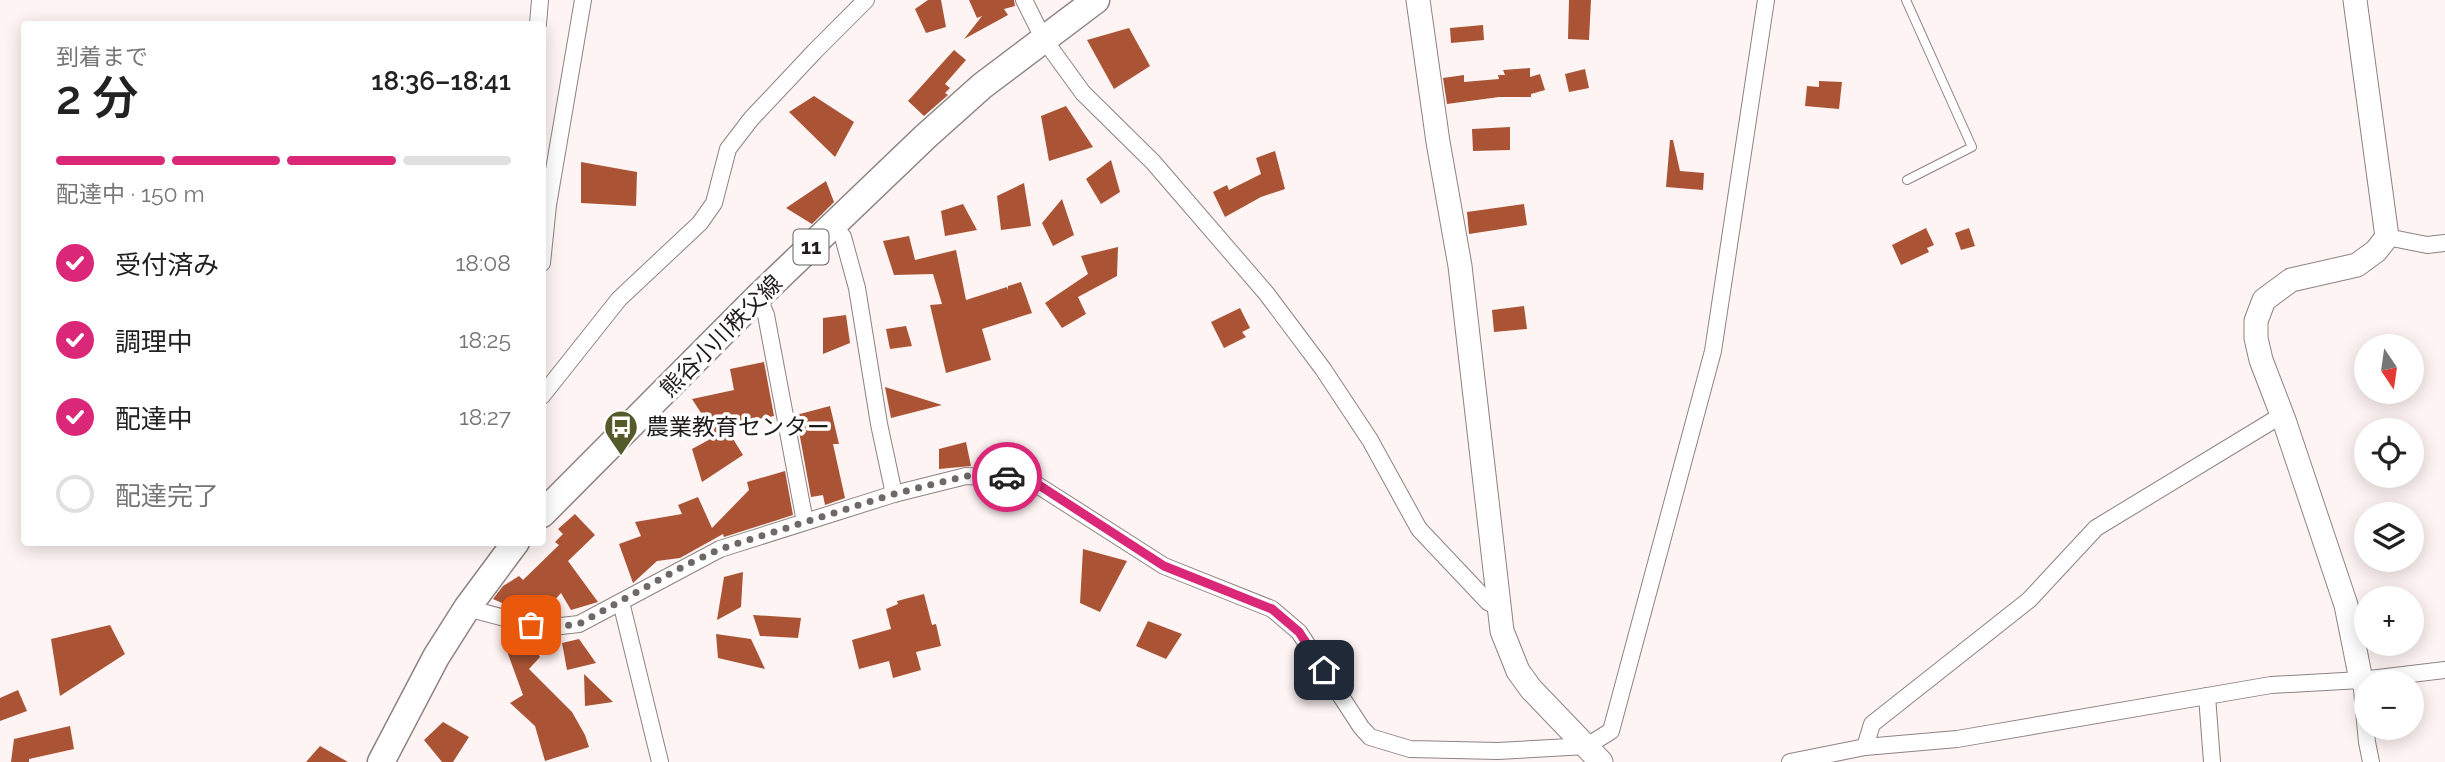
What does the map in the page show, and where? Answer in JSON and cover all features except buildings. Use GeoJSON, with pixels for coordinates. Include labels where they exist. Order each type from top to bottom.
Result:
{"type":"FeatureCollection","features":[{"type":"Feature","properties":{"kind":"main road","name":"熊谷小川秩父線"},"geometry":{"type":"LineString","coordinates":[[546,510],[758,298],[982,86],[1096,0]]}},
{"type":"Feature","properties":{"kind":"main road"},"geometry":{"type":"LineString","coordinates":[[381,762],[436,657],[512,546]]}},
{"type":"Feature","properties":{"kind":"street"},"geometry":{"type":"LineString","coordinates":[[538,21],[540,0]]}},
{"type":"Feature","properties":{"kind":"street"},"geometry":{"type":"LineString","coordinates":[[546,224],[583,0]]}},
{"type":"Feature","properties":{"kind":"street"},"geometry":{"type":"LineString","coordinates":[[546,391],[620,299],[700,223],[713,203],[728,149],[751,119],[866,0]]}},
{"type":"Feature","properties":{"kind":"street"},"geometry":{"type":"LineString","coordinates":[[1024,0],[1043,38],[1083,93],[1153,162],[1266,293],[1323,369],[1363,430],[1419,529],[1488,602],[1499,608]]}},
{"type":"Feature","properties":{"kind":"street"},"geometry":{"type":"LineString","coordinates":[[1418,0],[1438,142],[1460,266],[1502,631],[1518,671],[1531,689],[1594,754]]}},
{"type":"Feature","properties":{"kind":"street"},"geometry":{"type":"LineString","coordinates":[[1594,754],[1611,731],[1713,351],[1766,0]]}},
{"type":"Feature","properties":{"kind":"street"},"geometry":{"type":"LineString","coordinates":[[2354,0],[2387,237],[2376,251],[2357,265],[2291,280],[2264,300],[2256,321],[2256,338],[2261,360],[2346,605],[2359,670]]}},
{"type":"Feature","properties":{"kind":"street"},"geometry":{"type":"LineString","coordinates":[[834,225],[844,237],[857,288],[879,424],[894,494]]}},
{"type":"Feature","properties":{"kind":"street"},"geometry":{"type":"LineString","coordinates":[[2387,237],[2427,245],[2445,243]]}},
{"type":"Feature","properties":{"kind":"street"},"geometry":{"type":"LineString","coordinates":[[758,298],[766,314],[805,522]]}},
{"type":"Feature","properties":{"kind":"street"},"geometry":{"type":"LineString","coordinates":[[1866,747],[1872,724],[2029,600],[2096,528],[2282,415]]}},
{"type":"Feature","properties":{"kind":"street"},"geometry":{"type":"LineString","coordinates":[[467,608],[531,625],[552,627],[579,624],[720,549],[894,494],[966,476],[1028,478],[1164,566],[1272,609],[1299,632],[1370,737],[1409,750],[1594,754]]}},
{"type":"Feature","properties":{"kind":"street"},"geometry":{"type":"LineString","coordinates":[[621,602],[660,762]]}},
{"type":"Feature","properties":{"kind":"street"},"geometry":{"type":"LineString","coordinates":[[2424,672],[2445,670]]}},
{"type":"Feature","properties":{"kind":"street"},"geometry":{"type":"LineString","coordinates":[[1790,762],[1866,747],[1957,739],[2271,685],[2354,680]]}},
{"type":"Feature","properties":{"kind":"street"},"geometry":{"type":"LineString","coordinates":[[2207,696],[2212,762]]}},
{"type":"Feature","properties":{"kind":"street"},"geometry":{"type":"LineString","coordinates":[[2368,740],[2371,762]]}},
{"type":"Feature","properties":{"kind":"lane"},"geometry":{"type":"LineString","coordinates":[[1906,0],[1972,147],[1907,180]]}},
{"type":"Feature","properties":{"kind":"way so far"},"geometry":{"type":"LineString","coordinates":[[531,625],[552,627],[579,624],[720,549],[894,494],[966,476],[1007,477]]}},
{"type":"Feature","properties":{"kind":"place","name":"農業教育センター"},"geometry":{"type":"Point","coordinates":[621,457]}},
{"type":"Feature","properties":{"kind":"route"},"geometry":{"type":"LineString","coordinates":[[1007,477],[1028,478],[1164,566],[1272,609],[1299,632],[1324,670]]}}]}
